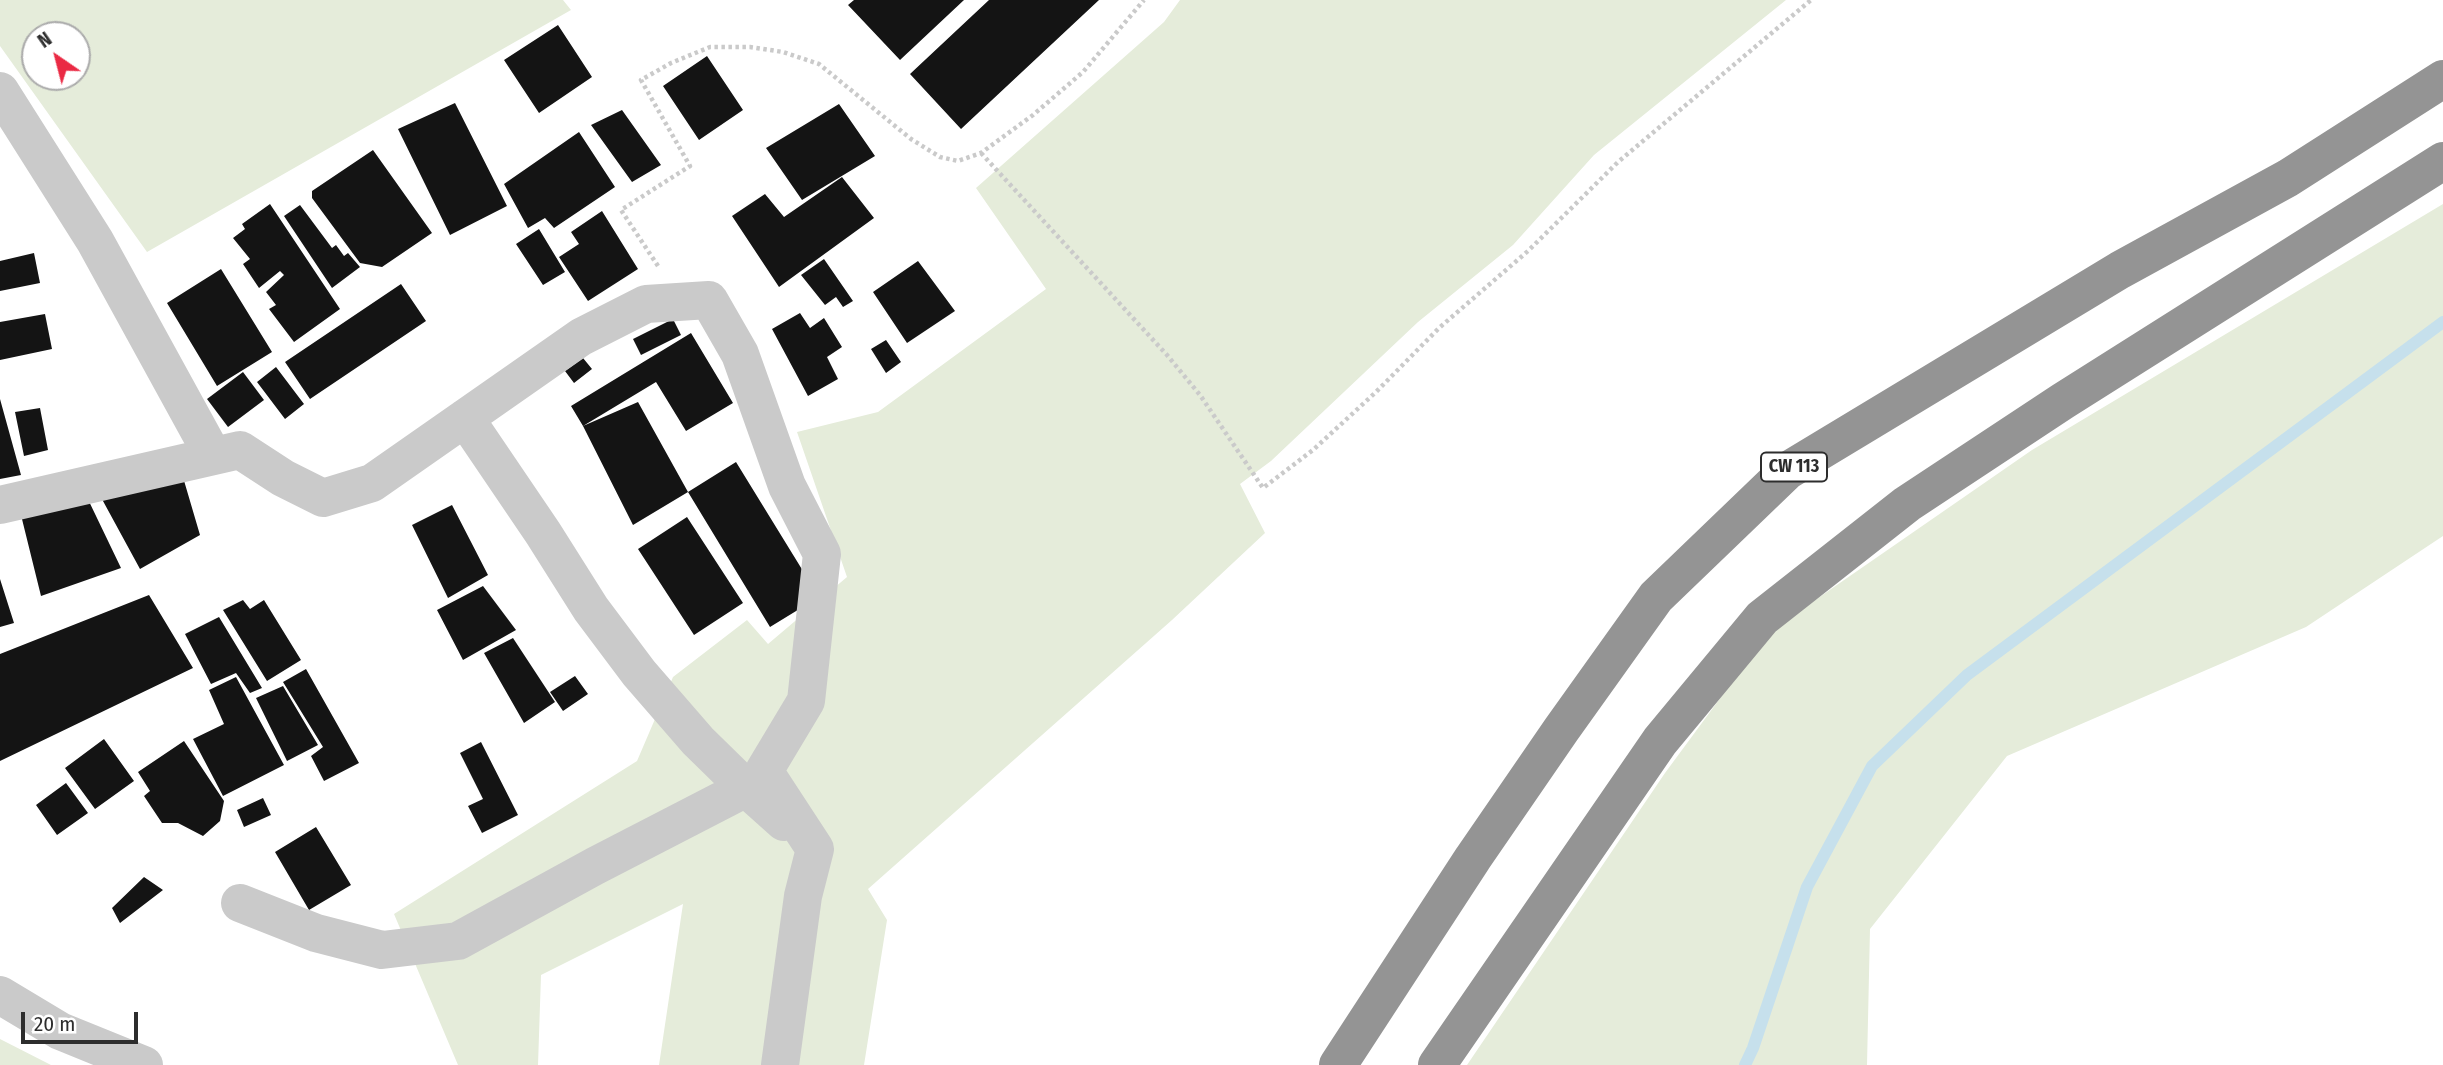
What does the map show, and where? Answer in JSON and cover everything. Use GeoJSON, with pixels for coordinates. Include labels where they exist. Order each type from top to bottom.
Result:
{"type":"FeatureCollection","features":[{"type":"Feature","properties":{"kind":"highway","name":"CW 113"},"geometry":{"type":"LineString","coordinates":[[1338,1065],[1473,858],[1656,597],[1787,471],[2120,270],[2288,178],[2443,79]]}},
{"type":"Feature","properties":{"kind":"highway"},"geometry":{"type":"LineString","coordinates":[[1437,1065],[1660,741],[1762,618],[1907,504],[2063,401],[2443,161]]}},
{"type":"Feature","properties":{"kind":"street"},"geometry":{"type":"LineString","coordinates":[[0,91],[96,241],[213,456]]}},
{"type":"Feature","properties":{"kind":"street"},"geometry":{"type":"LineString","coordinates":[[0,505],[240,450],[283,478],[323,498],[372,483],[581,337],[646,304],[709,300],[740,354],[788,486],[822,554],[806,701],[764,771],[815,849],[803,896],[780,1065]]}},
{"type":"Feature","properties":{"kind":"street"},"geometry":{"type":"LineString","coordinates":[[465,418],[591,609],[639,673],[698,741],[746,789],[815,849]]}},
{"type":"Feature","properties":{"kind":"street"},"geometry":{"type":"LineString","coordinates":[[240,903],[316,933],[382,950],[458,941],[595,866],[746,789]]}},
{"type":"Feature","properties":{"kind":"street"},"geometry":{"type":"LineString","coordinates":[[0,995],[60,1031],[144,1065]]}},
{"type":"Feature","properties":{"kind":"path"},"geometry":{"type":"LineString","coordinates":[[681,302],[621,210],[690,166],[641,80],[671,63],[710,47],[750,47],[783,52],[819,64],[911,139],[940,157],[958,161],[981,153],[1083,72],[1144,0]]}},
{"type":"Feature","properties":{"kind":"path"},"geometry":{"type":"LineString","coordinates":[[981,153],[1167,355],[1200,395],[1263,488],[1313,450],[1377,393],[1439,328],[1528,251],[1618,162],[1811,0]]}},
{"type":"Feature","properties":{"kind":"green space"},"geometry":{"type":"Polygon","coordinates":[[[0,0],[563,0],[571,10],[147,252],[32,91],[91,91],[91,21],[21,21],[21,75],[0,46],[0,0]]]}},
{"type":"Feature","properties":{"kind":"green space"},"geometry":{"type":"Polygon","coordinates":[[[1180,0],[1786,0],[1594,155],[1513,245],[1418,322],[1271,461],[1240,484],[1265,533],[1172,620],[868,889],[887,920],[864,1065],[659,1065],[683,904],[541,975],[538,1065],[458,1065],[394,914],[637,761],[673,677],[747,620],[768,644],[847,577],[797,432],[878,412],[1046,289],[976,188],[1164,22],[1180,0]]]}},
{"type":"Feature","properties":{"kind":"green space"},"geometry":{"type":"Polygon","coordinates":[[[2443,204],[2443,536],[2306,627],[2007,756],[1870,929],[1867,1065],[1467,1065],[1665,773],[1769,632],[2032,450],[2443,204]]]}},
{"type":"Feature","properties":{"kind":"green space"},"geometry":{"type":"Polygon","coordinates":[[[0,1039],[51,1065],[0,1065],[0,1039]]]}},
{"type":"Feature","properties":{"kind":"building"},"geometry":{"type":"Polygon","coordinates":[[[854,0],[964,0],[900,60],[848,5],[854,0]]]}},
{"type":"Feature","properties":{"kind":"building"},"geometry":{"type":"Polygon","coordinates":[[[989,0],[1099,0],[961,129],[910,74],[989,0]]]}},
{"type":"Feature","properties":{"kind":"building"},"geometry":{"type":"Polygon","coordinates":[[[558,25],[592,77],[539,113],[504,60],[558,25]]]}},
{"type":"Feature","properties":{"kind":"building"},"geometry":{"type":"Polygon","coordinates":[[[707,56],[743,110],[699,140],[663,86],[707,56]]]}},
{"type":"Feature","properties":{"kind":"building"},"geometry":{"type":"Polygon","coordinates":[[[455,103],[507,206],[450,235],[398,129],[455,103]]]}},
{"type":"Feature","properties":{"kind":"building"},"geometry":{"type":"Polygon","coordinates":[[[839,104],[875,156],[802,200],[766,148],[839,104]]]}},
{"type":"Feature","properties":{"kind":"building"},"geometry":{"type":"Polygon","coordinates":[[[622,110],[661,165],[632,182],[591,125],[622,110]]]}},
{"type":"Feature","properties":{"kind":"building"},"geometry":{"type":"Polygon","coordinates":[[[579,132],[615,187],[554,228],[545,218],[528,228],[504,184],[579,132]]]}},
{"type":"Feature","properties":{"kind":"building"},"geometry":{"type":"Polygon","coordinates":[[[373,150],[432,233],[382,267],[360,263],[312,198],[312,191],[373,150]]]}},
{"type":"Feature","properties":{"kind":"building"},"geometry":{"type":"Polygon","coordinates":[[[842,177],[874,218],[779,287],[732,216],[765,194],[784,217],[842,177]]]}},
{"type":"Feature","properties":{"kind":"building"},"geometry":{"type":"Polygon","coordinates":[[[270,204],[340,309],[294,342],[269,309],[276,305],[266,292],[284,275],[280,271],[259,288],[243,264],[250,259],[233,238],[245,229],[242,224],[270,204]]]}},
{"type":"Feature","properties":{"kind":"building"},"geometry":{"type":"Polygon","coordinates":[[[300,205],[332,248],[336,245],[344,256],[348,253],[360,267],[332,288],[284,216],[300,205]]]}},
{"type":"Feature","properties":{"kind":"building"},"geometry":{"type":"Polygon","coordinates":[[[602,211],[638,269],[588,301],[559,257],[579,244],[571,232],[602,211]]]}},
{"type":"Feature","properties":{"kind":"building"},"geometry":{"type":"Polygon","coordinates":[[[539,229],[565,272],[543,285],[516,244],[539,229]]]}},
{"type":"Feature","properties":{"kind":"building"},"geometry":{"type":"Polygon","coordinates":[[[34,253],[40,283],[0,291],[0,261],[34,253]]]}},
{"type":"Feature","properties":{"kind":"building"},"geometry":{"type":"Polygon","coordinates":[[[824,259],[853,301],[843,307],[836,297],[825,305],[801,275],[824,259]]]}},
{"type":"Feature","properties":{"kind":"building"},"geometry":{"type":"Polygon","coordinates":[[[918,261],[955,311],[907,343],[873,292],[918,261]]]}},
{"type":"Feature","properties":{"kind":"building"},"geometry":{"type":"Polygon","coordinates":[[[221,269],[272,352],[217,386],[167,303],[221,269]]]}},
{"type":"Feature","properties":{"kind":"building"},"geometry":{"type":"Polygon","coordinates":[[[401,284],[426,321],[310,399],[285,362],[401,284]]]}},
{"type":"Feature","properties":{"kind":"building"},"geometry":{"type":"Polygon","coordinates":[[[800,313],[810,328],[824,318],[842,347],[827,357],[838,379],[808,396],[772,329],[800,313]]]}},
{"type":"Feature","properties":{"kind":"building"},"geometry":{"type":"Polygon","coordinates":[[[45,314],[52,349],[0,360],[0,322],[45,314]]]}},
{"type":"Feature","properties":{"kind":"building"},"geometry":{"type":"Polygon","coordinates":[[[673,319],[681,335],[641,355],[633,339],[673,319]]]}},
{"type":"Feature","properties":{"kind":"building"},"geometry":{"type":"Polygon","coordinates":[[[691,333],[733,403],[686,431],[656,382],[583,426],[571,406],[691,333]]]}},
{"type":"Feature","properties":{"kind":"building"},"geometry":{"type":"Polygon","coordinates":[[[886,340],[901,362],[886,373],[871,349],[886,340]]]}},
{"type":"Feature","properties":{"kind":"building"},"geometry":{"type":"Polygon","coordinates":[[[583,358],[592,369],[574,383],[565,371],[583,358]]]}},
{"type":"Feature","properties":{"kind":"building"},"geometry":{"type":"Polygon","coordinates":[[[276,367],[304,404],[285,419],[257,382],[276,367]]]}},
{"type":"Feature","properties":{"kind":"building"},"geometry":{"type":"Polygon","coordinates":[[[243,372],[264,400],[228,427],[207,399],[243,372]]]}},
{"type":"Feature","properties":{"kind":"building"},"geometry":{"type":"Polygon","coordinates":[[[0,399],[21,475],[0,479],[0,399]]]}},
{"type":"Feature","properties":{"kind":"building"},"geometry":{"type":"Polygon","coordinates":[[[638,402],[688,492],[633,525],[583,426],[638,402]]]}},
{"type":"Feature","properties":{"kind":"building"},"geometry":{"type":"Polygon","coordinates":[[[40,408],[48,450],[24,456],[15,412],[40,408]]]}},
{"type":"Feature","properties":{"kind":"building"},"geometry":{"type":"Polygon","coordinates":[[[736,462],[819,597],[770,627],[688,492],[736,462]]]}},
{"type":"Feature","properties":{"kind":"building"},"geometry":{"type":"Polygon","coordinates":[[[180,467],[200,535],[140,569],[97,490],[180,467]]]}},
{"type":"Feature","properties":{"kind":"building"},"geometry":{"type":"Polygon","coordinates":[[[84,491],[121,568],[41,596],[20,511],[84,491]]]}},
{"type":"Feature","properties":{"kind":"building"},"geometry":{"type":"Polygon","coordinates":[[[452,505],[488,575],[448,598],[412,525],[452,505]]]}},
{"type":"Feature","properties":{"kind":"building"},"geometry":{"type":"Polygon","coordinates":[[[687,517],[743,603],[694,635],[638,549],[687,517]]]}},
{"type":"Feature","properties":{"kind":"building"},"geometry":{"type":"Polygon","coordinates":[[[0,579],[14,623],[0,627],[0,579]]]}},
{"type":"Feature","properties":{"kind":"building"},"geometry":{"type":"Polygon","coordinates":[[[483,586],[516,630],[463,660],[437,610],[483,586]]]}},
{"type":"Feature","properties":{"kind":"building"},"geometry":{"type":"Polygon","coordinates":[[[149,595],[193,668],[0,761],[0,654],[149,595]]]}},
{"type":"Feature","properties":{"kind":"building"},"geometry":{"type":"Polygon","coordinates":[[[243,600],[250,609],[264,600],[301,660],[267,681],[223,610],[243,600]]]}},
{"type":"Feature","properties":{"kind":"building"},"geometry":{"type":"Polygon","coordinates":[[[219,617],[262,688],[250,693],[236,673],[211,684],[185,634],[219,617]]]}},
{"type":"Feature","properties":{"kind":"building"},"geometry":{"type":"Polygon","coordinates":[[[513,638],[555,702],[524,723],[484,653],[513,638]]]}},
{"type":"Feature","properties":{"kind":"building"},"geometry":{"type":"Polygon","coordinates":[[[306,669],[359,763],[324,781],[311,756],[323,747],[283,682],[306,669]]]}},
{"type":"Feature","properties":{"kind":"building"},"geometry":{"type":"Polygon","coordinates":[[[575,676],[588,694],[563,711],[550,692],[575,676]]]}},
{"type":"Feature","properties":{"kind":"building"},"geometry":{"type":"Polygon","coordinates":[[[236,677],[284,765],[223,796],[193,739],[224,724],[209,690],[236,677]]]}},
{"type":"Feature","properties":{"kind":"building"},"geometry":{"type":"Polygon","coordinates":[[[283,686],[318,745],[287,761],[256,698],[283,686]]]}},
{"type":"Feature","properties":{"kind":"building"},"geometry":{"type":"Polygon","coordinates":[[[104,739],[134,781],[95,809],[65,768],[104,739]]]}},
{"type":"Feature","properties":{"kind":"building"},"geometry":{"type":"Polygon","coordinates":[[[184,741],[224,801],[220,821],[203,836],[178,823],[162,823],[144,796],[150,791],[138,772],[184,741]]]}},
{"type":"Feature","properties":{"kind":"building"},"geometry":{"type":"Polygon","coordinates":[[[481,742],[518,815],[482,833],[468,806],[483,799],[460,753],[481,742]]]}},
{"type":"Feature","properties":{"kind":"building"},"geometry":{"type":"Polygon","coordinates":[[[66,783],[88,813],[57,835],[36,805],[66,783]]]}},
{"type":"Feature","properties":{"kind":"building"},"geometry":{"type":"Polygon","coordinates":[[[263,798],[271,815],[244,827],[237,810],[263,798]]]}},
{"type":"Feature","properties":{"kind":"building"},"geometry":{"type":"Polygon","coordinates":[[[316,827],[351,885],[309,910],[275,852],[316,827]]]}},
{"type":"Feature","properties":{"kind":"building"},"geometry":{"type":"Polygon","coordinates":[[[144,877],[163,890],[120,923],[112,908],[144,877]]]}},
{"type":"Feature","properties":{"kind":"waterway"},"geometry":{"type":"LineString","coordinates":[[1745,1065],[1807,887],[1872,766],[1967,675],[2443,322]]}}]}
